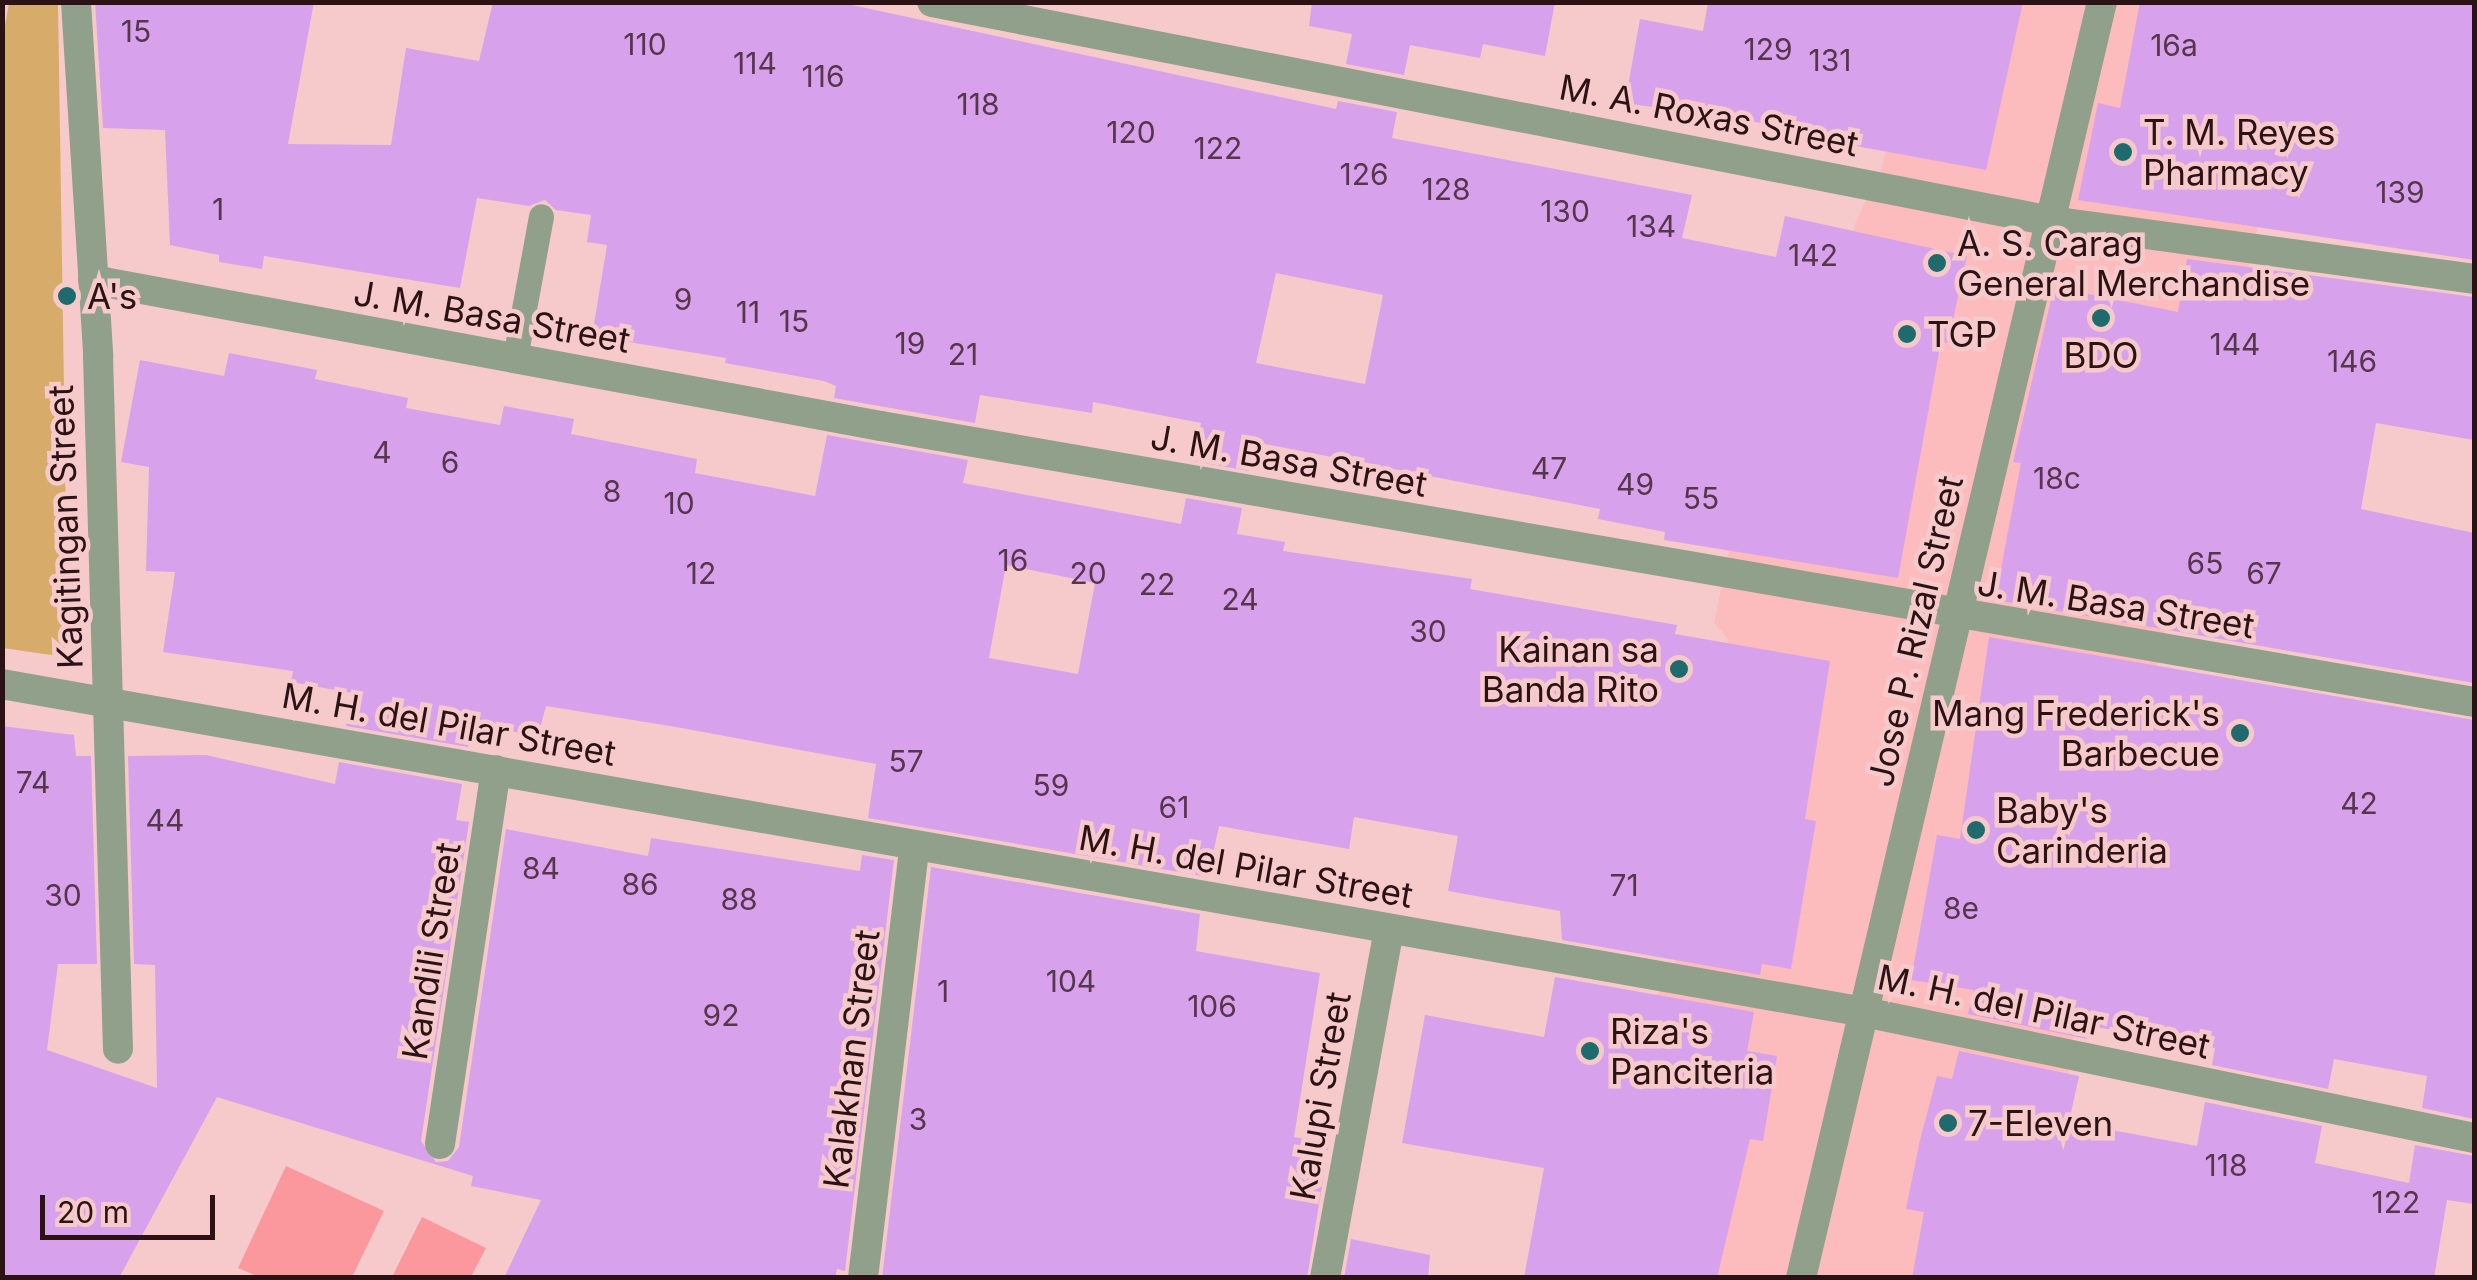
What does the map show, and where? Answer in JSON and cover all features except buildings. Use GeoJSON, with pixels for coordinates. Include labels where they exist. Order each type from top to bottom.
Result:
{"type":"FeatureCollection","features":[{"type":"Feature","properties":{"kind":"street","name":"Kagitingan Street"},"geometry":{"type":"LineString","coordinates":[[76,2],[93,280],[118,1049]]}},
{"type":"Feature","properties":{"kind":"street","name":"M. A. Roxas Street"},"geometry":{"type":"LineString","coordinates":[[932,2],[2051,221],[2474,279]]}},
{"type":"Feature","properties":{"kind":"street","name":"Jose P. Rizal Street"},"geometry":{"type":"LineString","coordinates":[[1802,1278],[2102,2]]}},
{"type":"Feature","properties":{"kind":"street","name":"J. M. Basa Street"},"geometry":{"type":"LineString","coordinates":[[93,280],[1957,616],[2474,702]]}},
{"type":"Feature","properties":{"kind":"street","name":"M. H. del Pilar Street"},"geometry":{"type":"LineString","coordinates":[[2,684],[496,770],[914,849],[1864,1012],[2474,1138]]}},
{"type":"Feature","properties":{"kind":"street","name":"Kandili Street"},"geometry":{"type":"LineString","coordinates":[[440,1144],[496,770]]}},
{"type":"Feature","properties":{"kind":"street","name":"Kalakhan Street"},"geometry":{"type":"LineString","coordinates":[[863,1278],[914,849]]}},
{"type":"Feature","properties":{"kind":"street","name":"Kalupi Street"},"geometry":{"type":"LineString","coordinates":[[1325,1278],[1389,929]]}},
{"type":"Feature","properties":{"kind":"lane"},"geometry":{"type":"LineString","coordinates":[[515,358],[541,216]]}},
{"type":"Feature","properties":{"kind":"shaded area"},"geometry":{"type":"Polygon","coordinates":[[[9,3],[58,3],[68,646],[51,655],[3,648],[2,42],[9,3]]]}},
{"type":"Feature","properties":{"kind":"shaded area"},"geometry":{"type":"Polygon","coordinates":[[[1919,3],[2474,3],[2474,68],[2391,62],[2271,169],[2076,1019],[2039,1277],[1571,1278],[1635,1032],[1675,964],[1728,639],[1714,623],[1755,425],[1828,346],[1855,224],[1882,166],[1919,3]]]}},
{"type":"Feature","properties":{"kind":"shaded area"},"geometry":{"type":"Polygon","coordinates":[[[286,1166],[384,1211],[352,1277],[259,1277],[238,1268],[286,1166]]]}},
{"type":"Feature","properties":{"kind":"shaded area"},"geometry":{"type":"Polygon","coordinates":[[[422,1217],[486,1248],[471,1277],[392,1277],[422,1217]]]}},
{"type":"Feature","properties":{"kind":"place","name":"T. M. Reyes Pharmacy"},"geometry":{"type":"Point","coordinates":[2123,152]}},
{"type":"Feature","properties":{"kind":"place","name":"A. S. Carag General Merchandise"},"geometry":{"type":"Point","coordinates":[1937,263]}},
{"type":"Feature","properties":{"kind":"place","name":"A's"},"geometry":{"type":"Point","coordinates":[67,296]}},
{"type":"Feature","properties":{"kind":"place","name":"BDO"},"geometry":{"type":"Point","coordinates":[2101,318]}},
{"type":"Feature","properties":{"kind":"place","name":"TGP"},"geometry":{"type":"Point","coordinates":[1907,334]}},
{"type":"Feature","properties":{"kind":"place","name":"Kainan sa Banda Rito"},"geometry":{"type":"Point","coordinates":[1679,669]}},
{"type":"Feature","properties":{"kind":"place","name":"Mang Frederick's Barbecue"},"geometry":{"type":"Point","coordinates":[2240,733]}},
{"type":"Feature","properties":{"kind":"place","name":"Baby's Carinderia"},"geometry":{"type":"Point","coordinates":[1976,830]}},
{"type":"Feature","properties":{"kind":"place","name":"Riza's Panciteria"},"geometry":{"type":"Point","coordinates":[1590,1051]}},
{"type":"Feature","properties":{"kind":"place","name":"7-Eleven"},"geometry":{"type":"Point","coordinates":[1948,1123]}}]}
